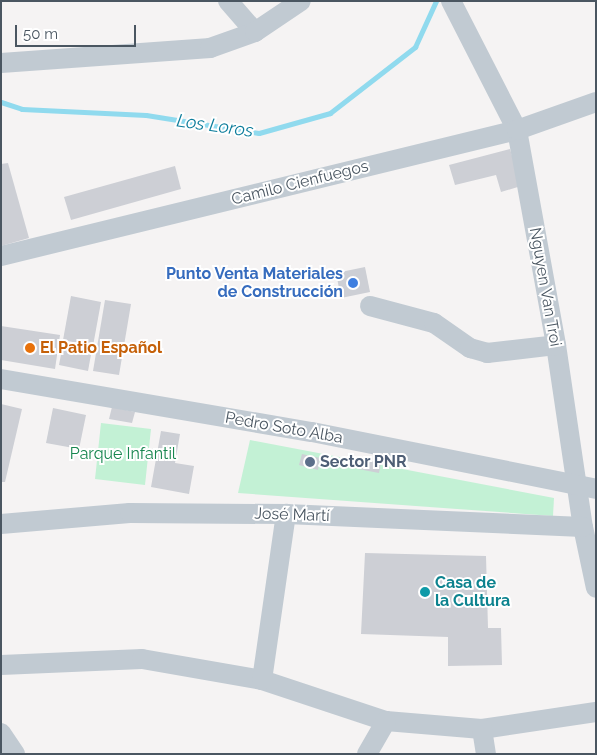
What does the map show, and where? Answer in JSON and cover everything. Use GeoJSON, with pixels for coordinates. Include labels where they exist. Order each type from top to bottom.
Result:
{"type":"FeatureCollection","features":[{"type":"Feature","properties":{"kind":"street"},"geometry":{"type":"LineString","coordinates":[[228,1],[255,32]]}},
{"type":"Feature","properties":{"kind":"street"},"geometry":{"type":"LineString","coordinates":[[1,63],[210,48],[255,32],[301,1]]}},
{"type":"Feature","properties":{"kind":"street","name":"Nguyen Van Troi"},"geometry":{"type":"LineString","coordinates":[[451,1],[517,130],[556,345],[586,488],[583,527],[596,588]]}},
{"type":"Feature","properties":{"kind":"street","name":"Camilo Cienfuegos"},"geometry":{"type":"LineString","coordinates":[[1,256],[517,130],[596,102]]}},
{"type":"Feature","properties":{"kind":"street"},"geometry":{"type":"LineString","coordinates":[[370,306],[434,323],[470,348],[487,353],[556,345]]}},
{"type":"Feature","properties":{"kind":"street","name":"Pedro Soto Alba"},"geometry":{"type":"LineString","coordinates":[[1,379],[312,432],[586,488]]}},
{"type":"Feature","properties":{"kind":"street","name":"José Martí"},"geometry":{"type":"LineString","coordinates":[[1,524],[130,513],[286,514],[583,527]]}},
{"type":"Feature","properties":{"kind":"street"},"geometry":{"type":"LineString","coordinates":[[262,680],[286,514]]}},
{"type":"Feature","properties":{"kind":"street"},"geometry":{"type":"LineString","coordinates":[[1,664],[142,659],[262,680],[386,721],[482,730],[596,712]]}},
{"type":"Feature","properties":{"kind":"street"},"geometry":{"type":"LineString","coordinates":[[367,754],[386,721]]}},
{"type":"Feature","properties":{"kind":"street"},"geometry":{"type":"LineString","coordinates":[[482,730],[486,754]]}},
{"type":"Feature","properties":{"kind":"street"},"geometry":{"type":"LineString","coordinates":[[1,733],[15,754]]}},
{"type":"Feature","properties":{"kind":"green space","name":"Parque Infantil"},"geometry":{"type":"Polygon","coordinates":[[[101,423],[151,429],[145,485],[95,479],[101,423]]]}},
{"type":"Feature","properties":{"kind":"green space"},"geometry":{"type":"Polygon","coordinates":[[[250,440],[554,498],[553,516],[238,493],[250,440]]]}},
{"type":"Feature","properties":{"kind":"building"},"geometry":{"type":"Polygon","coordinates":[[[510,149],[521,186],[501,192],[496,175],[455,185],[449,165],[510,149]]]}},
{"type":"Feature","properties":{"kind":"building"},"geometry":{"type":"Polygon","coordinates":[[[8,163],[29,238],[1,246],[1,164],[8,163]]]}},
{"type":"Feature","properties":{"kind":"building"},"geometry":{"type":"Polygon","coordinates":[[[175,166],[181,189],[71,220],[64,197],[175,166]]]}},
{"type":"Feature","properties":{"kind":"building","name":"Punto Venta Materiales de Construcción"},"geometry":{"type":"Polygon","coordinates":[[[365,267],[370,292],[341,298],[336,273],[365,267]]]}},
{"type":"Feature","properties":{"kind":"building"},"geometry":{"type":"Polygon","coordinates":[[[71,296],[101,302],[93,346],[63,340],[71,296]]]}},
{"type":"Feature","properties":{"kind":"building"},"geometry":{"type":"Polygon","coordinates":[[[105,300],[131,304],[119,375],[93,371],[105,300]]]}},
{"type":"Feature","properties":{"kind":"building","name":"El Patio Español"},"geometry":{"type":"Polygon","coordinates":[[[1,326],[60,335],[55,369],[1,360],[1,326]]]}},
{"type":"Feature","properties":{"kind":"building"},"geometry":{"type":"Polygon","coordinates":[[[63,344],[92,349],[88,371],[59,365],[63,344]]]}},
{"type":"Feature","properties":{"kind":"building"},"geometry":{"type":"Polygon","coordinates":[[[1,404],[22,409],[5,482],[1,482],[1,404]]]}},
{"type":"Feature","properties":{"kind":"building"},"geometry":{"type":"Polygon","coordinates":[[[112,407],[135,412],[132,423],[109,419],[112,407]]]}},
{"type":"Feature","properties":{"kind":"building"},"geometry":{"type":"Polygon","coordinates":[[[53,408],[86,415],[79,449],[46,443],[53,408]]]}},
{"type":"Feature","properties":{"kind":"building"},"geometry":{"type":"Polygon","coordinates":[[[161,431],[180,434],[175,463],[194,466],[189,494],[151,487],[161,431]]]}},
{"type":"Feature","properties":{"kind":"building","name":"Sector PNR"},"geometry":{"type":"Polygon","coordinates":[[[302,454],[320,458],[318,470],[299,465],[302,454]]]}},
{"type":"Feature","properties":{"kind":"building"},"geometry":{"type":"Polygon","coordinates":[[[360,459],[381,463],[379,473],[358,469],[360,459]]]}},
{"type":"Feature","properties":{"kind":"building","name":"Casa de la Cultura"},"geometry":{"type":"Polygon","coordinates":[[[365,553],[486,556],[488,628],[501,628],[502,665],[448,666],[448,637],[361,634],[365,553]]]}},
{"type":"Feature","properties":{"kind":"waterway","name":"Los Loros"},"geometry":{"type":"LineString","coordinates":[[1,102],[22,109],[146,115],[259,133],[330,113],[415,47],[436,1]]}},
{"type":"Feature","properties":{"kind":"place","name":"Punto Venta Materiales de Construcción"},"geometry":{"type":"Point","coordinates":[353,283]}},
{"type":"Feature","properties":{"kind":"place","name":"El Patio Español"},"geometry":{"type":"Point","coordinates":[30,348]}},
{"type":"Feature","properties":{"kind":"place","name":"Sector PNR"},"geometry":{"type":"Point","coordinates":[310,462]}},
{"type":"Feature","properties":{"kind":"place","name":"Casa de la Cultura"},"geometry":{"type":"Point","coordinates":[425,592]}}]}
